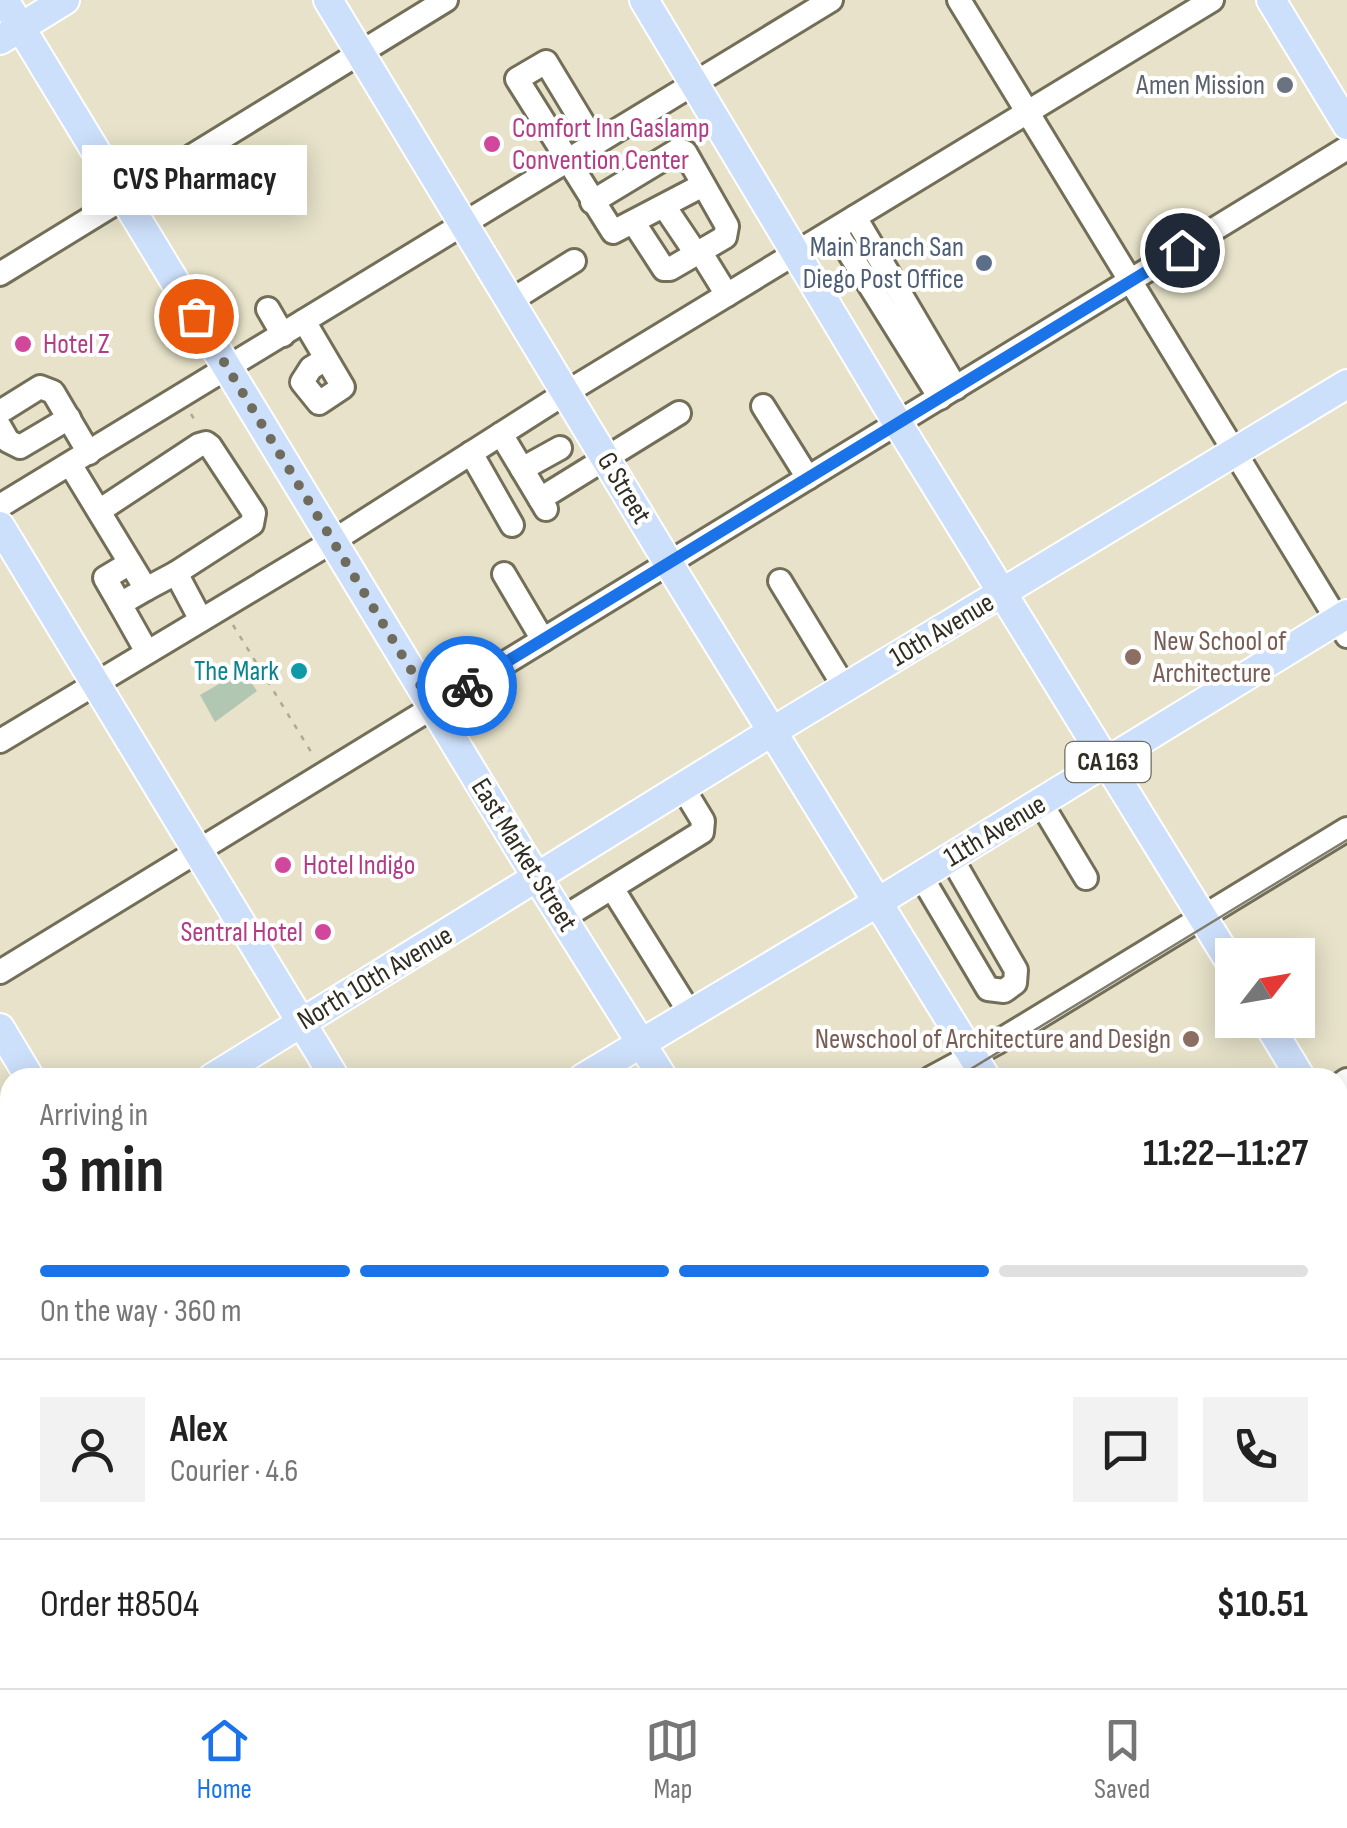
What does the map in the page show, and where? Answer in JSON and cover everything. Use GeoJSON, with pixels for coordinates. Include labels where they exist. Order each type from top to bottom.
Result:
{"type":"FeatureCollection","features":[{"type":"Feature","properties":{"kind":"main road","name":"East Market Street"},"geometry":{"type":"LineString","coordinates":[[4,0],[10,34],[125,198],[563,918],[628,1050],[650,1068]]}},
{"type":"Feature","properties":{"kind":"main road"},"geometry":{"type":"LineString","coordinates":[[10,34],[65,0]]}},
{"type":"Feature","properties":{"kind":"main road","name":"G Street"},"geometry":{"type":"LineString","coordinates":[[328,0],[979,1066]]}},
{"type":"Feature","properties":{"kind":"main road"},"geometry":{"type":"LineString","coordinates":[[644,0],[898,424],[1215,938]]}},
{"type":"Feature","properties":{"kind":"main road"},"geometry":{"type":"LineString","coordinates":[[1271,0],[1347,125]]}},
{"type":"Feature","properties":{"kind":"main road","name":"10th Avenue"},"geometry":{"type":"LineString","coordinates":[[538,878],[1347,384]]}},
{"type":"Feature","properties":{"kind":"main road"},"geometry":{"type":"LineString","coordinates":[[0,526],[329,1068]]}},
{"type":"Feature","properties":{"kind":"main road","name":"11th Avenue"},"geometry":{"type":"LineString","coordinates":[[628,1050],[1344,624]]}},
{"type":"Feature","properties":{"kind":"main road","name":"North 10th Avenue"},"geometry":{"type":"LineString","coordinates":[[228,1068],[538,878]]}},
{"type":"Feature","properties":{"kind":"main road"},"geometry":{"type":"LineString","coordinates":[[0,1028],[24,1068]]}},
{"type":"Feature","properties":{"kind":"main road"},"geometry":{"type":"LineString","coordinates":[[1277,1038],[1294,1068]]}},
{"type":"Feature","properties":{"kind":"main road","name":"CA 163"},"geometry":{"type":"LineString","coordinates":[[599,1068],[628,1050]]}},
{"type":"Feature","properties":{"kind":"street"},"geometry":{"type":"LineString","coordinates":[[0,274],[446,0]]}},
{"type":"Feature","properties":{"kind":"street"},"geometry":{"type":"LineString","coordinates":[[0,506],[831,0]]}},
{"type":"Feature","properties":{"kind":"street"},"geometry":{"type":"LineString","coordinates":[[959,0],[1234,453],[1344,624]]}},
{"type":"Feature","properties":{"kind":"street"},"geometry":{"type":"LineString","coordinates":[[0,740],[1212,0]]}},
{"type":"Feature","properties":{"kind":"street"},"geometry":{"type":"LineString","coordinates":[[595,143],[546,62],[517,79],[613,232],[703,185]]}},
{"type":"Feature","properties":{"kind":"street"},"geometry":{"type":"LineString","coordinates":[[0,972],[1347,148]]}},
{"type":"Feature","properties":{"kind":"street"},"geometry":{"type":"LineString","coordinates":[[592,202],[678,150],[684,152],[727,226],[725,237],[679,266],[664,269],[634,222]]}},
{"type":"Feature","properties":{"kind":"street"},"geometry":{"type":"LineString","coordinates":[[664,206],[727,295]]}},
{"type":"Feature","properties":{"kind":"street"},"geometry":{"type":"LineString","coordinates":[[845,223],[948,393]]}},
{"type":"Feature","properties":{"kind":"street"},"geometry":{"type":"LineString","coordinates":[[512,300],[574,261]]}},
{"type":"Feature","properties":{"kind":"street"},"geometry":{"type":"LineString","coordinates":[[268,309],[283,335]]}},
{"type":"Feature","properties":{"kind":"street"},"geometry":{"type":"LineString","coordinates":[[304,321],[326,359]]}},
{"type":"Feature","properties":{"kind":"street"},"geometry":{"type":"LineString","coordinates":[[0,412],[40,387],[53,392],[69,418],[99,511],[146,590]]}},
{"type":"Feature","properties":{"kind":"street"},"geometry":{"type":"LineString","coordinates":[[764,406],[808,478]]}},
{"type":"Feature","properties":{"kind":"street"},"geometry":{"type":"LineString","coordinates":[[501,434],[543,504],[680,413]]}},
{"type":"Feature","properties":{"kind":"street"},"geometry":{"type":"LineString","coordinates":[[0,427],[8,441],[20,447],[69,418]]}},
{"type":"Feature","properties":{"kind":"street"},"geometry":{"type":"LineString","coordinates":[[99,511],[206,443],[254,512],[252,524],[120,604]]}},
{"type":"Feature","properties":{"kind":"street"},"geometry":{"type":"LineString","coordinates":[[522,469],[560,448]]}},
{"type":"Feature","properties":{"kind":"street"},"geometry":{"type":"LineString","coordinates":[[471,453],[512,525]]}},
{"type":"Feature","properties":{"kind":"street"},"geometry":{"type":"LineString","coordinates":[[130,563],[105,578],[147,652]]}},
{"type":"Feature","properties":{"kind":"street"},"geometry":{"type":"LineString","coordinates":[[176,573],[201,620]]}},
{"type":"Feature","properties":{"kind":"street"},"geometry":{"type":"LineString","coordinates":[[504,574],[543,640]]}},
{"type":"Feature","properties":{"kind":"street"},"geometry":{"type":"LineString","coordinates":[[780,582],[845,688]]}},
{"type":"Feature","properties":{"kind":"street"},"geometry":{"type":"LineString","coordinates":[[563,918],[702,832],[703,822],[682,788]]}},
{"type":"Feature","properties":{"kind":"street"},"geometry":{"type":"LineString","coordinates":[[1041,803],[1086,878]]}},
{"type":"Feature","properties":{"kind":"street"},"geometry":{"type":"LineString","coordinates":[[979,1066],[1203,917],[1347,829]]}},
{"type":"Feature","properties":{"kind":"street"},"geometry":{"type":"LineString","coordinates":[[920,876],[988,989],[1004,991],[1016,983],[1016,970],[952,858]]}},
{"type":"Feature","properties":{"kind":"street"},"geometry":{"type":"LineString","coordinates":[[612,888],[690,1013]]}},
{"type":"Feature","properties":{"kind":"path"},"geometry":{"type":"LineString","coordinates":[[222,607],[324,773]]}},
{"type":"Feature","properties":{"kind":"green space"},"geometry":{"type":"Polygon","coordinates":[[[243,670],[257,691],[215,722],[200,695],[243,670]]]}},
{"type":"Feature","properties":{"kind":"tram line"},"geometry":{"type":"LineString","coordinates":[[972,1068],[1347,840]]}},
{"type":"Feature","properties":{"kind":"way so far"},"geometry":{"type":"LineString","coordinates":[[196,316],[433,706],[467,686]]}},
{"type":"Feature","properties":{"kind":"place","name":"Amen Mission"},"geometry":{"type":"Point","coordinates":[1285,85]}},
{"type":"Feature","properties":{"kind":"place","name":"Comfort Inn Gaslamp Convention Center"},"geometry":{"type":"Point","coordinates":[492,144]}},
{"type":"Feature","properties":{"kind":"place","name":"Main Branch San Diego Post Office"},"geometry":{"type":"Point","coordinates":[984,263]}},
{"type":"Feature","properties":{"kind":"place","name":"CVS Pharmacy"},"geometry":{"type":"Point","coordinates":[196,316]}},
{"type":"Feature","properties":{"kind":"place","name":"Hotel Z"},"geometry":{"type":"Point","coordinates":[23,344]}},
{"type":"Feature","properties":{"kind":"place","name":"New School of Architecture"},"geometry":{"type":"Point","coordinates":[1133,657]}},
{"type":"Feature","properties":{"kind":"place","name":"The Mark"},"geometry":{"type":"Point","coordinates":[299,671]}},
{"type":"Feature","properties":{"kind":"place","name":"Hotel Indigo"},"geometry":{"type":"Point","coordinates":[283,865]}},
{"type":"Feature","properties":{"kind":"place","name":"Sentral Hotel"},"geometry":{"type":"Point","coordinates":[323,932]}},
{"type":"Feature","properties":{"kind":"place","name":"Newschool of Architecture and Design"},"geometry":{"type":"Point","coordinates":[1191,1039]}},
{"type":"Feature","properties":{"kind":"route"},"geometry":{"type":"LineString","coordinates":[[467,686],[1182,250]]}}]}
